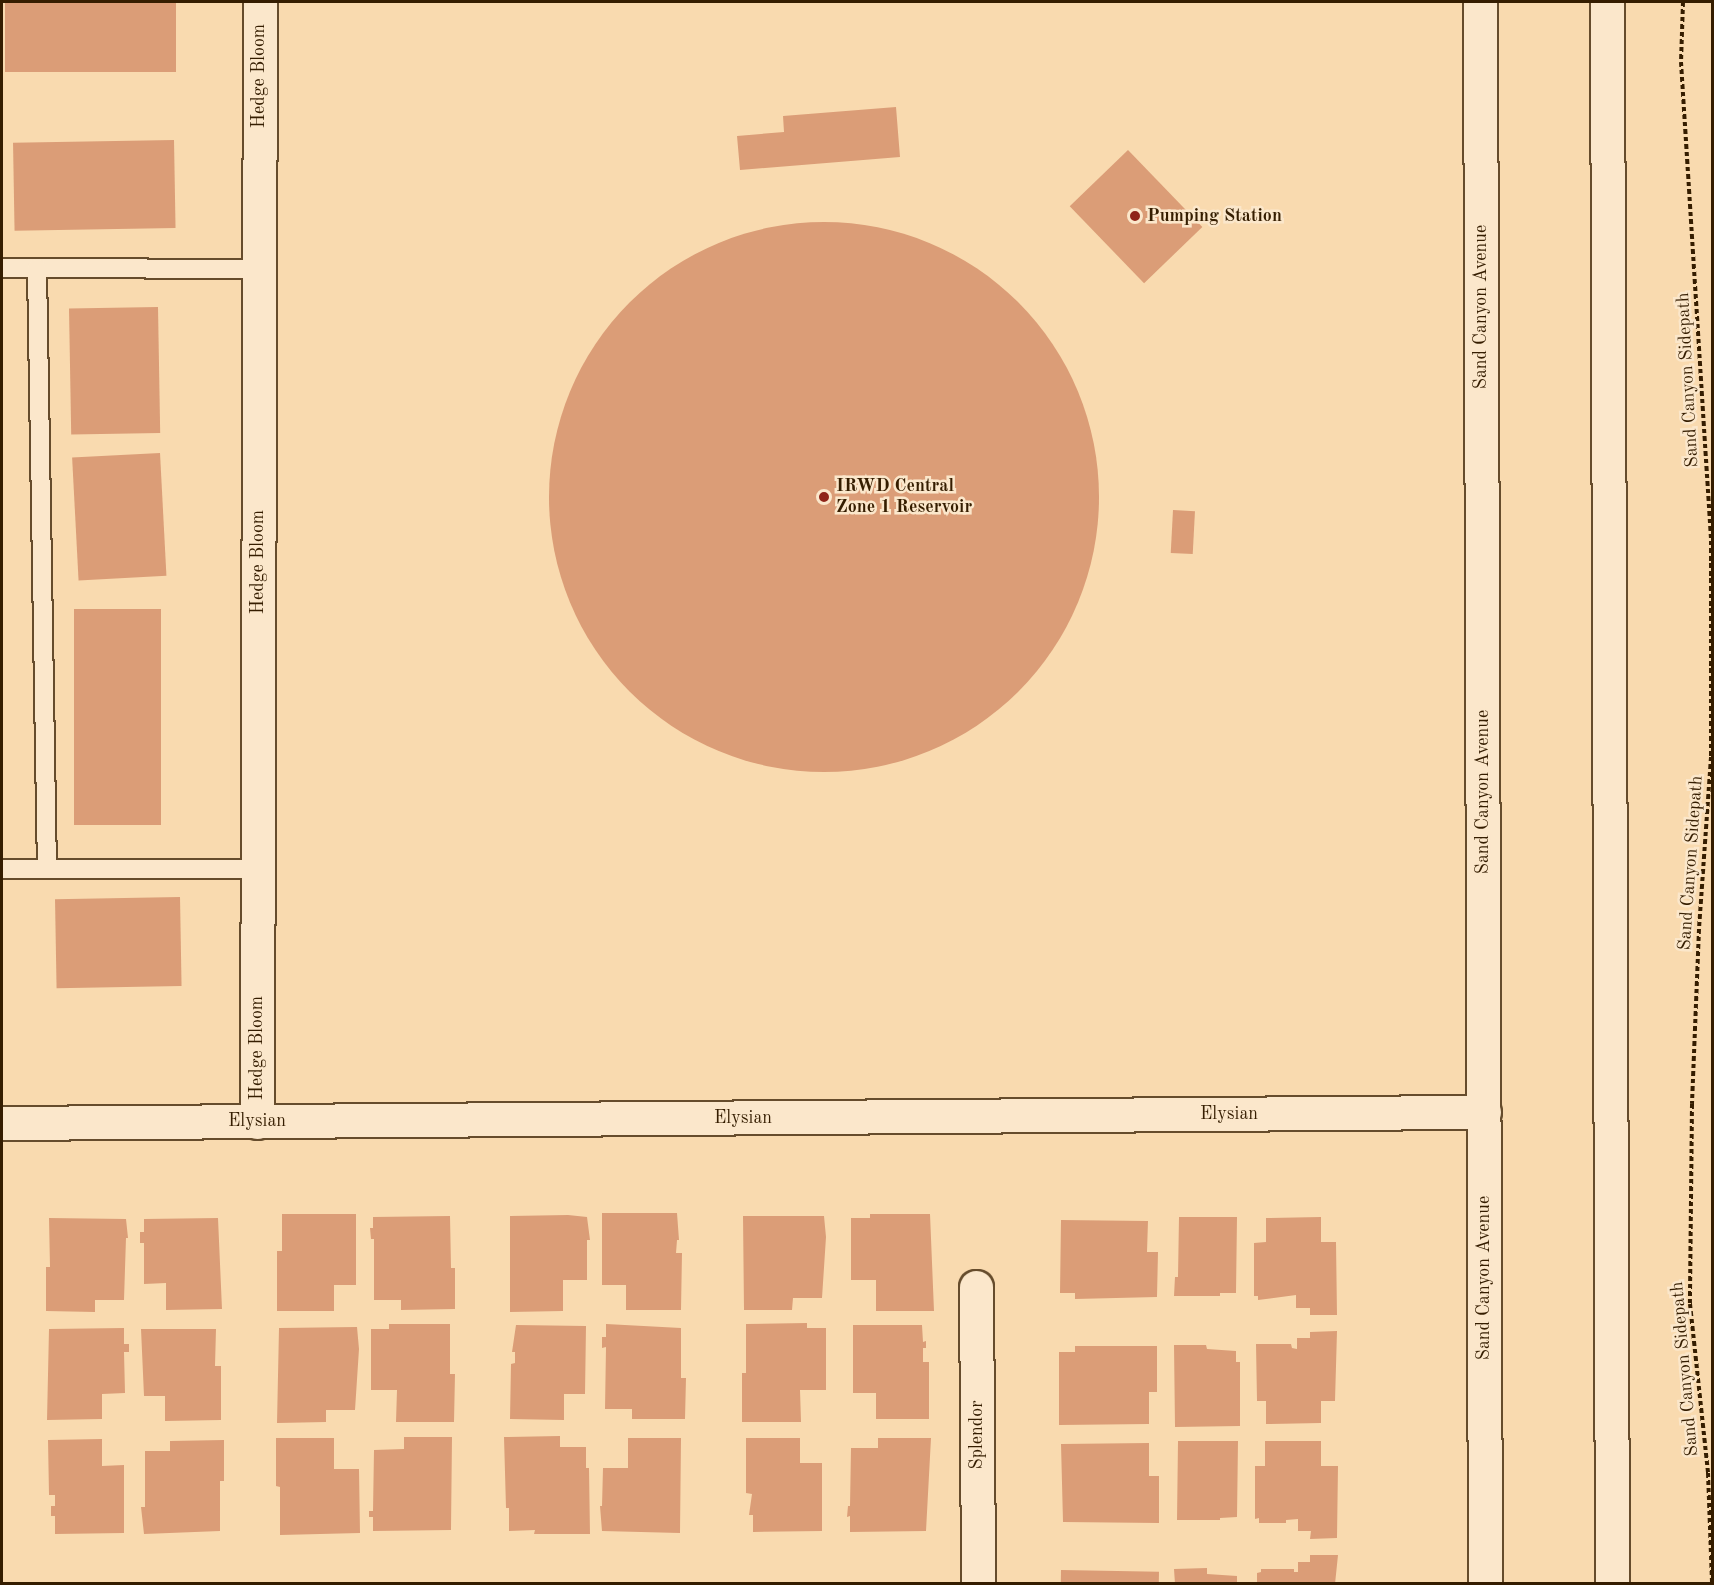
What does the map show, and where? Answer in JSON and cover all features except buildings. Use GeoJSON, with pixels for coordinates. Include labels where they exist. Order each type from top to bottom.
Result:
{"type":"FeatureCollection","features":[{"type":"Feature","properties":{"kind":"main road","name":"Hedge Bloom"},"geometry":{"type":"LineString","coordinates":[[257,1122],[260,2]]}},
{"type":"Feature","properties":{"kind":"main road","name":"Sand Canyon Avenue"},"geometry":{"type":"LineString","coordinates":[[1480,2],[1485,1584]]}},
{"type":"Feature","properties":{"kind":"main road"},"geometry":{"type":"LineString","coordinates":[[1607,2],[1612,1584]]}},
{"type":"Feature","properties":{"kind":"main road","name":"Elysian"},"geometry":{"type":"LineString","coordinates":[[2,1123],[1484,1112]]}},
{"type":"Feature","properties":{"kind":"main road","name":"Splendor"},"geometry":{"type":"LineString","coordinates":[[976,1287],[978,1584]]}},
{"type":"Feature","properties":{"kind":"lane"},"geometry":{"type":"LineString","coordinates":[[37,267],[47,868]]}},
{"type":"Feature","properties":{"kind":"lane"},"geometry":{"type":"LineString","coordinates":[[2,268],[259,269]]}},
{"type":"Feature","properties":{"kind":"lane"},"geometry":{"type":"LineString","coordinates":[[2,869],[258,868]]}},
{"type":"Feature","properties":{"kind":"path","name":"Sand Canyon Sidepath"},"geometry":{"type":"LineString","coordinates":[[1683,2],[1681,62],[1711,541],[1711,757],[1699,930],[1692,1092],[1690,1304],[1708,1473],[1713,1583]]}},
{"type":"Feature","properties":{"kind":"place","name":"Pumping Station"},"geometry":{"type":"Point","coordinates":[1135,216]}},
{"type":"Feature","properties":{"kind":"place","name":"IRWD Central Zone 1 Reservoir"},"geometry":{"type":"Point","coordinates":[824,497]}}]}
